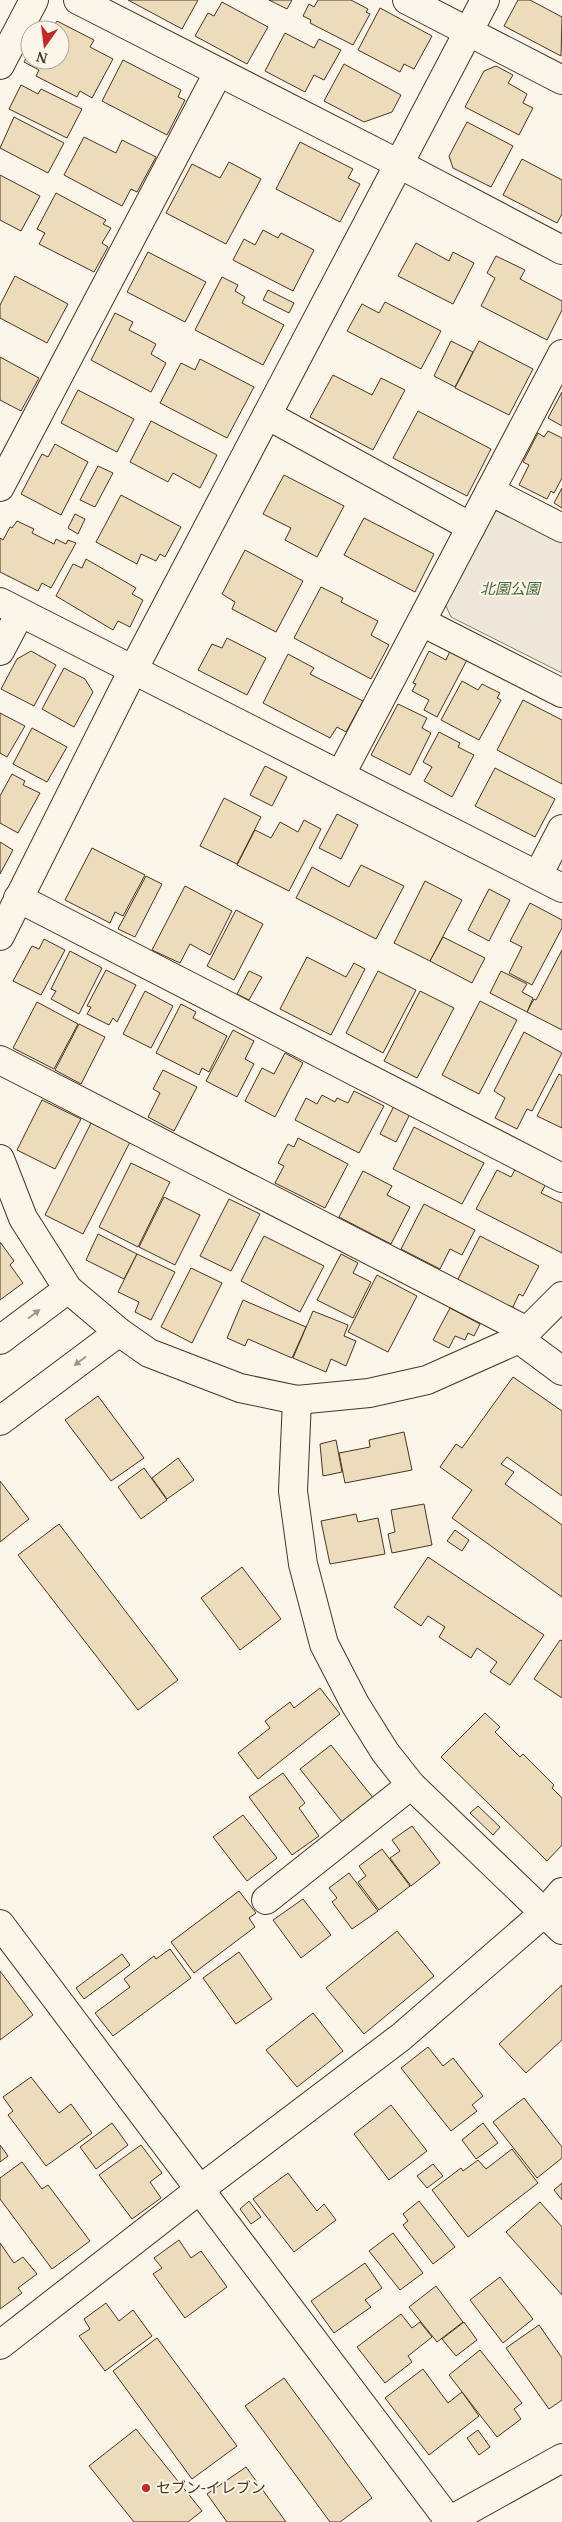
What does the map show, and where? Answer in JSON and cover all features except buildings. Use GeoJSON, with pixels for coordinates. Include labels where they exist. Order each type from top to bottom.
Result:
{"type":"FeatureCollection","features":[{"type":"Feature","properties":{"kind":"street"},"geometry":{"type":"LineString","coordinates":[[0,65],[34,0]]}},
{"type":"Feature","properties":{"kind":"street"},"geometry":{"type":"LineString","coordinates":[[78,0],[399,164],[562,250]]}},
{"type":"Feature","properties":{"kind":"street"},"geometry":{"type":"LineString","coordinates":[[407,0],[562,80]]}},
{"type":"Feature","properties":{"kind":"street"},"geometry":{"type":"LineString","coordinates":[[0,936],[133,670],[485,0]]}},
{"type":"Feature","properties":{"kind":"street"},"geometry":{"type":"LineString","coordinates":[[0,487],[218,73]]}},
{"type":"Feature","properties":{"kind":"street"},"geometry":{"type":"LineString","coordinates":[[340,774],[562,354]]}},
{"type":"Feature","properties":{"kind":"street"},"geometry":{"type":"LineString","coordinates":[[267,415],[471,527]]}},
{"type":"Feature","properties":{"kind":"street"},"geometry":{"type":"LineString","coordinates":[[490,491],[562,528]]}},
{"type":"Feature","properties":{"kind":"street"},"geometry":{"type":"LineString","coordinates":[[0,651],[10,607],[562,888]]}},
{"type":"Feature","properties":{"kind":"street"},"geometry":{"type":"LineString","coordinates":[[422,622],[562,693]]}},
{"type":"Feature","properties":{"kind":"street"},"geometry":{"type":"LineString","coordinates":[[538,875],[562,828]]}},
{"type":"Feature","properties":{"kind":"street"},"geometry":{"type":"LineString","coordinates":[[18,898],[562,1178]]}},
{"type":"Feature","properties":{"kind":"street"},"geometry":{"type":"LineString","coordinates":[[0,1060],[523,1335],[562,1371]]}},
{"type":"Feature","properties":{"kind":"street"},"geometry":{"type":"LineString","coordinates":[[0,1159],[23,1218],[68,1289],[119,1332],[149,1353],[188,1370],[240,1388],[297,1400],[369,1393],[427,1380],[523,1335],[562,1296]]}},
{"type":"Feature","properties":{"kind":"street"},"geometry":{"type":"LineString","coordinates":[[0,1340],[68,1289]]}},
{"type":"Feature","properties":{"kind":"street"},"geometry":{"type":"LineString","coordinates":[[0,1421],[119,1332]]}},
{"type":"Feature","properties":{"kind":"street"},"geometry":{"type":"LineString","coordinates":[[297,1400],[293,1491],[303,1564],[324,1644],[355,1704],[385,1752],[411,1785],[553,1921]]}},
{"type":"Feature","properties":{"kind":"street"},"geometry":{"type":"LineString","coordinates":[[266,1900],[411,1785]]}},
{"type":"Feature","properties":{"kind":"street"},"geometry":{"type":"LineString","coordinates":[[0,2345],[199,2190],[553,1921],[562,1892]]}},
{"type":"Feature","properties":{"kind":"street"},"geometry":{"type":"LineString","coordinates":[[0,1924],[449,2522],[562,2458]]}},
{"type":"Feature","properties":{"kind":"green space","name":"北園公園"},"geometry":{"type":"Polygon","coordinates":[[[503,507],[562,538],[562,673],[451,617],[445,604],[490,515],[503,507]]]}},
{"type":"Feature","properties":{"kind":"place","name":"セブン-イレブン"},"geometry":{"type":"Point","coordinates":[146,2488]}}]}
